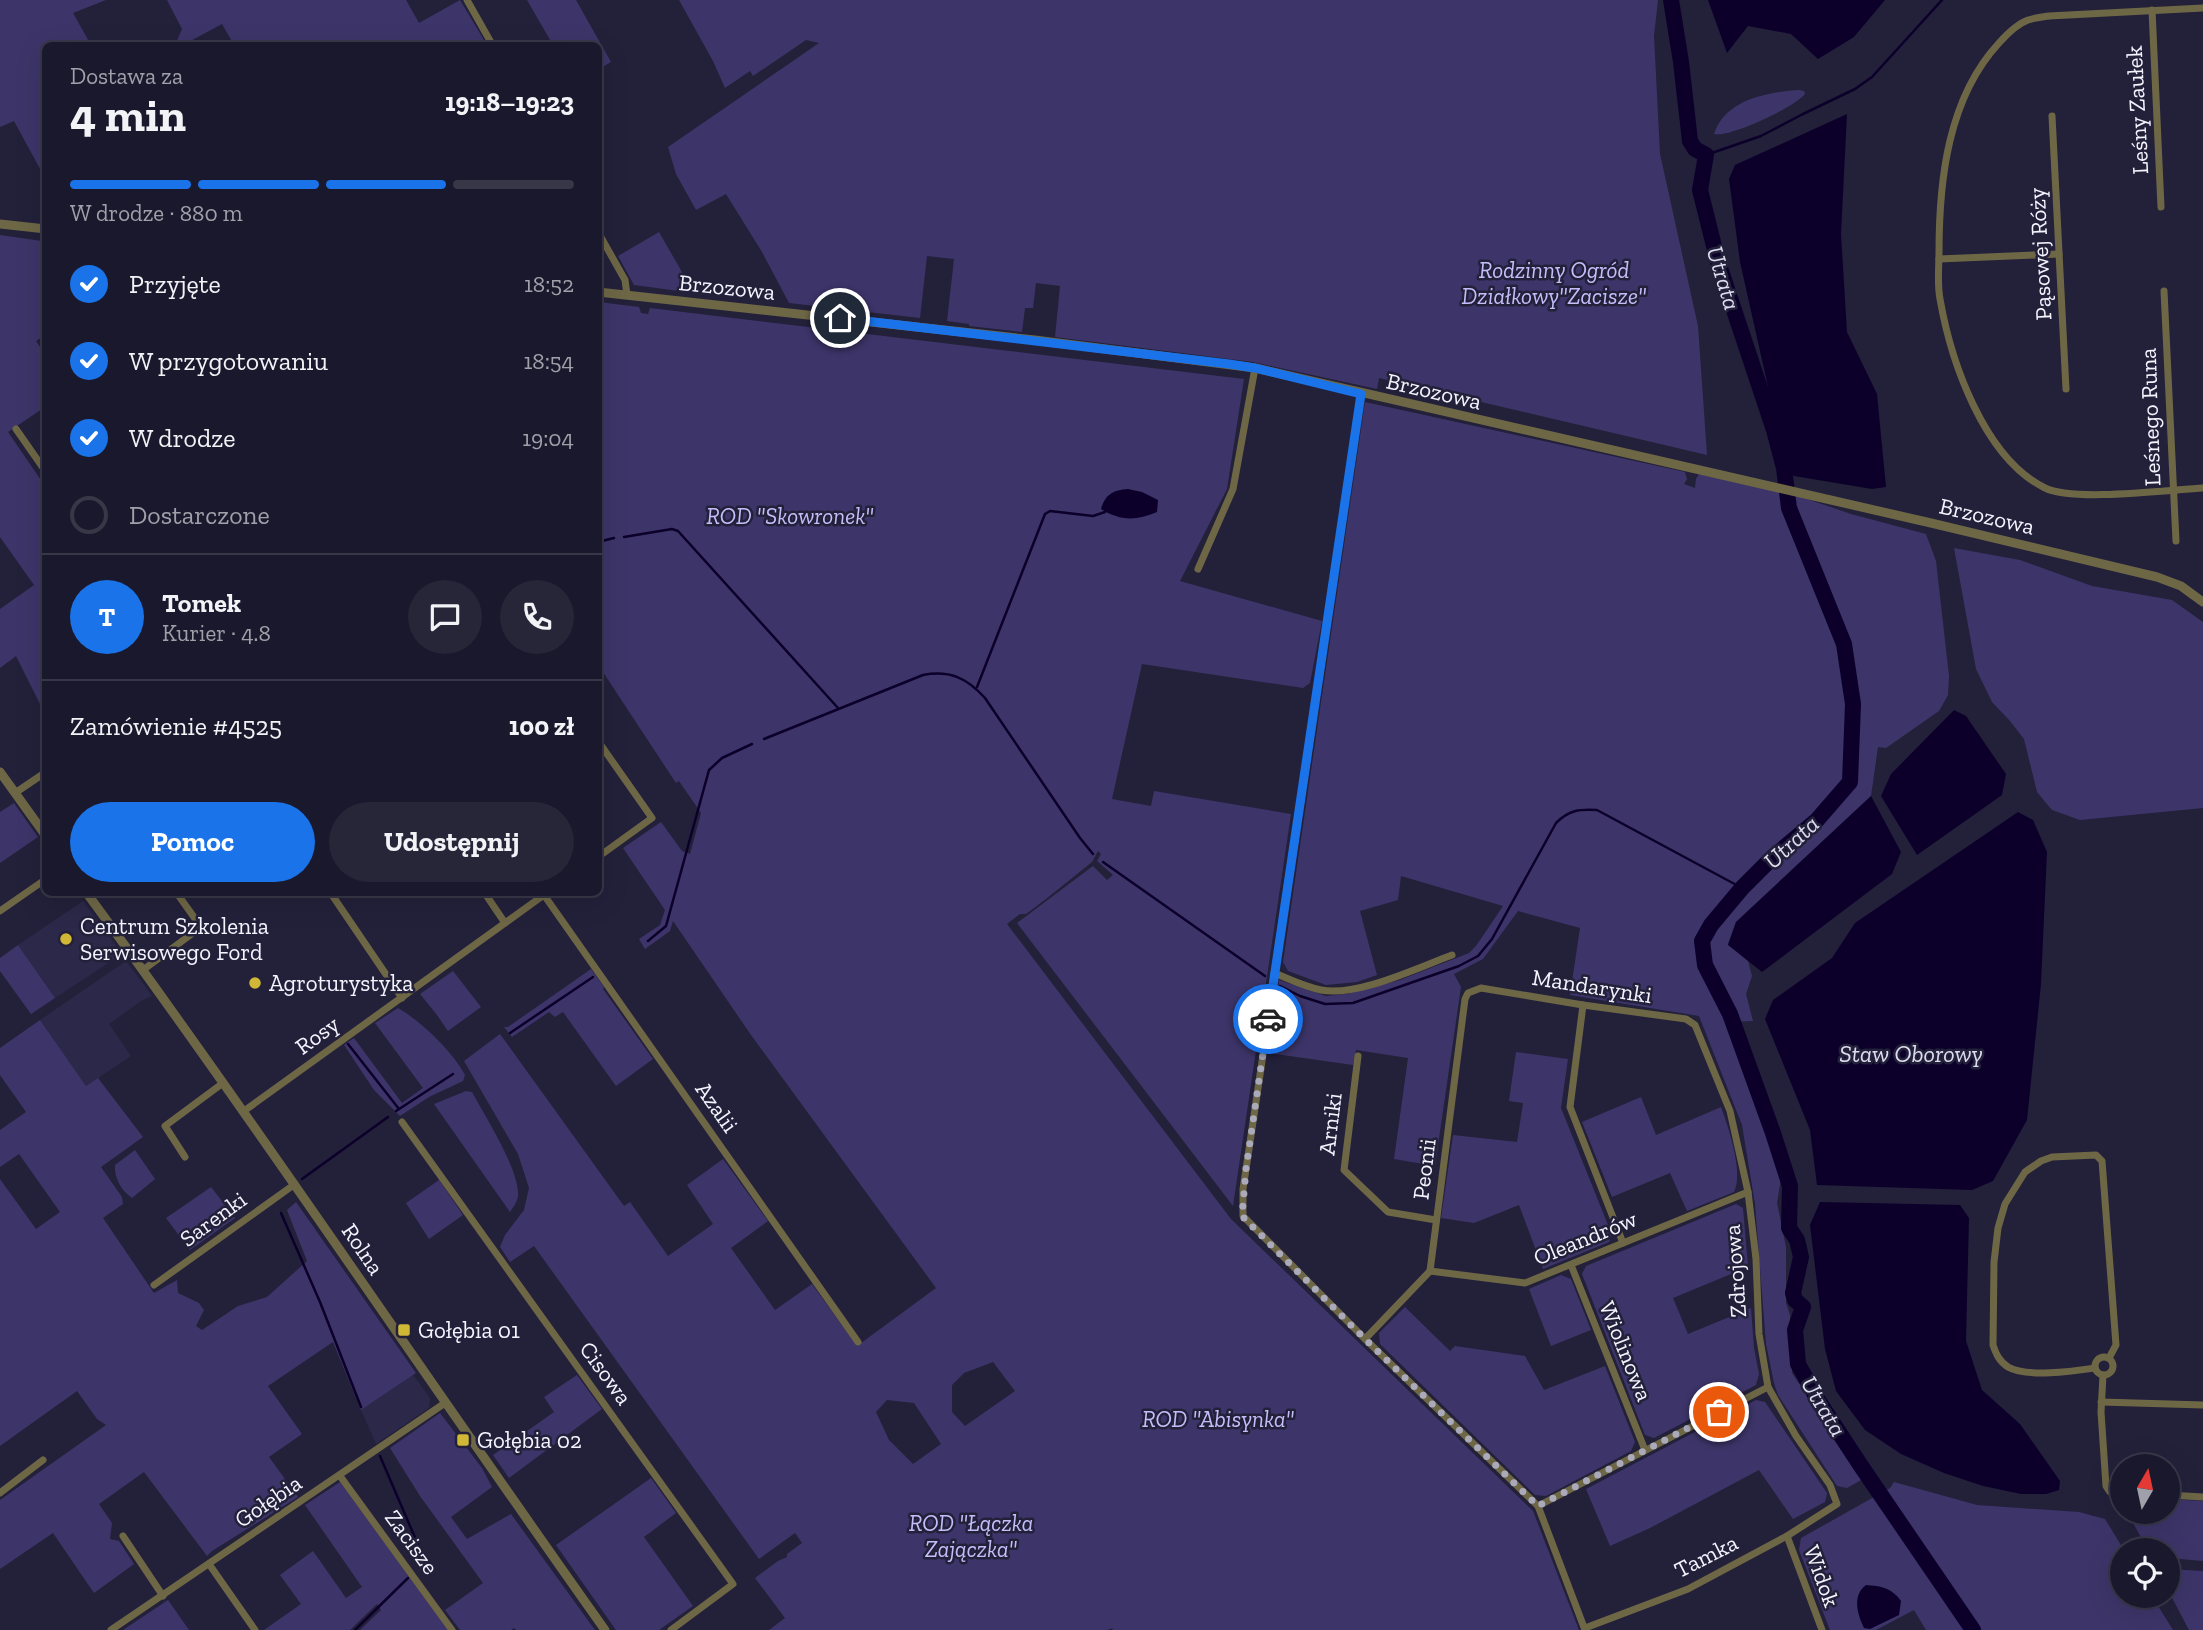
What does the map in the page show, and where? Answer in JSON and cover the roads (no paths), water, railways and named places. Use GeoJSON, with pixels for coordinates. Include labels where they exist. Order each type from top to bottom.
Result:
{"type":"FeatureCollection","features":[{"type":"Feature","properties":{"kind":"street"},"geometry":{"type":"LineString","coordinates":[[467,0],[491,42]]}},
{"type":"Feature","properties":{"kind":"street"},"geometry":{"type":"LineString","coordinates":[[2203,8],[2049,16],[2026,20],[2013,29],[1991,51],[1973,76],[1955,120],[1939,208],[1939,297],[1949,336],[1969,397],[1986,429],[2012,465],[2046,489],[2085,495],[2203,488]]}},
{"type":"Feature","properties":{"kind":"street","name":"Leśny Zaułek"},"geometry":{"type":"LineString","coordinates":[[2152,10],[2161,207]]}},
{"type":"Feature","properties":{"kind":"street","name":"Pąsowej Róży"},"geometry":{"type":"LineString","coordinates":[[2052,116],[2066,389]]}},
{"type":"Feature","properties":{"kind":"street"},"geometry":{"type":"LineString","coordinates":[[0,224],[42,229]]}},
{"type":"Feature","properties":{"kind":"street"},"geometry":{"type":"LineString","coordinates":[[602,239],[625,280],[627,295]]}},
{"type":"Feature","properties":{"kind":"street"},"geometry":{"type":"LineString","coordinates":[[1939,259],[2059,254]]}},
{"type":"Feature","properties":{"kind":"street","name":"Leśnego Runa"},"geometry":{"type":"LineString","coordinates":[[2165,291],[2176,541]]}},
{"type":"Feature","properties":{"kind":"street","name":"Brzozowa"},"geometry":{"type":"LineString","coordinates":[[602,292],[1022,338],[1255,368],[2157,577],[2181,586],[2203,602]]}},
{"type":"Feature","properties":{"kind":"street"},"geometry":{"type":"LineString","coordinates":[[1198,569],[1233,489],[1255,368]]}},
{"type":"Feature","properties":{"kind":"street"},"geometry":{"type":"LineString","coordinates":[[1361,394],[1274,973],[1245,1175],[1242,1216],[1538,1506],[1585,1629]]}},
{"type":"Feature","properties":{"kind":"street"},"geometry":{"type":"LineString","coordinates":[[16,429],[42,466]]}},
{"type":"Feature","properties":{"kind":"street"},"geometry":{"type":"LineString","coordinates":[[602,747],[652,818],[602,854]]}},
{"type":"Feature","properties":{"kind":"street"},"geometry":{"type":"LineString","coordinates":[[0,772],[42,830]]}},
{"type":"Feature","properties":{"kind":"street"},"geometry":{"type":"LineString","coordinates":[[15,793],[42,775]]}},
{"type":"Feature","properties":{"kind":"street"},"geometry":{"type":"LineString","coordinates":[[0,911],[42,882]]}},
{"type":"Feature","properties":{"kind":"street","name":"Rolna"},"geometry":{"type":"LineString","coordinates":[[89,896],[244,1111],[605,1630]]}},
{"type":"Feature","properties":{"kind":"street"},"geometry":{"type":"LineString","coordinates":[[143,970],[201,927],[179,896]]}},
{"type":"Feature","properties":{"kind":"street"},"geometry":{"type":"LineString","coordinates":[[333,896],[402,998]]}},
{"type":"Feature","properties":{"kind":"street"},"geometry":{"type":"LineString","coordinates":[[487,896],[505,923]]}},
{"type":"Feature","properties":{"kind":"street","name":"Rosy"},"geometry":{"type":"LineString","coordinates":[[244,1111],[543,896]]}},
{"type":"Feature","properties":{"kind":"street","name":"Azalii"},"geometry":{"type":"LineString","coordinates":[[547,896],[858,1342]]}},
{"type":"Feature","properties":{"kind":"street"},"geometry":{"type":"LineString","coordinates":[[1274,973],[1322,990],[1342,991],[1379,982],[1452,955]]}},
{"type":"Feature","properties":{"kind":"street","name":"Mandarynki"},"geometry":{"type":"LineString","coordinates":[[1482,988],[1686,1019],[1695,1025]]}},
{"type":"Feature","properties":{"kind":"street","name":"Peonii"},"geometry":{"type":"LineString","coordinates":[[1430,1270],[1465,999],[1468,993],[1482,988]]}},
{"type":"Feature","properties":{"kind":"street"},"geometry":{"type":"LineString","coordinates":[[1583,1005],[1570,1107],[1623,1243]]}},
{"type":"Feature","properties":{"kind":"street","name":"Zdrojowa"},"geometry":{"type":"LineString","coordinates":[[1695,1025],[1730,1111],[1748,1192],[1756,1259],[1759,1334],[1768,1387],[1796,1436],[1830,1485],[1837,1504]]}},
{"type":"Feature","properties":{"kind":"street","name":"Arniki"},"geometry":{"type":"LineString","coordinates":[[1359,1056],[1344,1170],[1388,1212],[1436,1220]]}},
{"type":"Feature","properties":{"kind":"street"},"geometry":{"type":"LineString","coordinates":[[185,1157],[165,1126],[223,1083]]}},
{"type":"Feature","properties":{"kind":"street","name":"Cisowa"},"geometry":{"type":"LineString","coordinates":[[402,1122],[733,1584],[671,1630]]}},
{"type":"Feature","properties":{"kind":"street"},"geometry":{"type":"LineString","coordinates":[[2103,1375],[2095,1368],[2025,1372],[2009,1368],[1996,1356],[1993,1345],[1994,1262],[1998,1228],[2005,1204],[2025,1172],[2052,1157],[2096,1155],[2102,1161],[2116,1345],[2109,1358]]}},
{"type":"Feature","properties":{"kind":"street","name":"Sarenki"},"geometry":{"type":"LineString","coordinates":[[154,1284],[295,1184]]}},
{"type":"Feature","properties":{"kind":"street","name":"Oleandrów"},"geometry":{"type":"LineString","coordinates":[[1430,1270],[1525,1283],[1748,1192]]}},
{"type":"Feature","properties":{"kind":"street","name":"Wiolinowa"},"geometry":{"type":"LineString","coordinates":[[1571,1265],[1645,1451]]}},
{"type":"Feature","properties":{"kind":"street"},"geometry":{"type":"LineString","coordinates":[[1365,1339],[1430,1270]]}},
{"type":"Feature","properties":{"kind":"street"},"geometry":{"type":"LineString","coordinates":[[2095,1368],[2097,1359],[2103,1356],[2109,1358],[2113,1367],[2108,1374],[2103,1375]]}},
{"type":"Feature","properties":{"kind":"street"},"geometry":{"type":"LineString","coordinates":[[2103,1375],[2101,1402],[2106,1486],[2110,1492]]}},
{"type":"Feature","properties":{"kind":"street"},"geometry":{"type":"LineString","coordinates":[[1538,1506],[1768,1387]]}},
{"type":"Feature","properties":{"kind":"street"},"geometry":{"type":"LineString","coordinates":[[2101,1402],[2203,1405]]}},
{"type":"Feature","properties":{"kind":"street","name":"Gołębia"},"geometry":{"type":"LineString","coordinates":[[111,1630],[445,1403]]}},
{"type":"Feature","properties":{"kind":"street"},"geometry":{"type":"LineString","coordinates":[[0,1493],[43,1460]]}},
{"type":"Feature","properties":{"kind":"street","name":"Zacisze"},"geometry":{"type":"LineString","coordinates":[[340,1476],[452,1630]]}},
{"type":"Feature","properties":{"kind":"street"},"geometry":{"type":"LineString","coordinates":[[2180,1496],[2203,1497]]}},
{"type":"Feature","properties":{"kind":"street","name":"Tamka"},"geometry":{"type":"LineString","coordinates":[[1585,1629],[1688,1588],[1787,1536],[1837,1504]]}},
{"type":"Feature","properties":{"kind":"street"},"geometry":{"type":"LineString","coordinates":[[123,1536],[163,1596]]}},
{"type":"Feature","properties":{"kind":"street","name":"Widok"},"geometry":{"type":"LineString","coordinates":[[1787,1536],[1822,1630]]}},
{"type":"Feature","properties":{"kind":"street"},"geometry":{"type":"LineString","coordinates":[[209,1564],[255,1630]]}},
{"type":"Feature","properties":{"kind":"water"},"geometry":{"type":"Polygon","coordinates":[[[1708,0],[1885,0],[1854,37],[1818,59],[1791,34],[1748,26],[1727,53],[1708,0]]]}},
{"type":"Feature","properties":{"kind":"water"},"geometry":{"type":"Polygon","coordinates":[[[1847,114],[1841,234],[1847,332],[1877,394],[1886,487],[1872,489],[1794,476],[1786,467],[1740,262],[1729,179],[1735,165],[1847,114]]]}},
{"type":"Feature","properties":{"kind":"water"},"geometry":{"type":"Polygon","coordinates":[[[1128,489],[1158,500],[1157,512],[1128,518],[1115,516],[1101,509],[1111,494],[1128,489]]]}},
{"type":"Feature","properties":{"kind":"water"},"geometry":{"type":"Polygon","coordinates":[[[1954,710],[1966,716],[2006,774],[2002,795],[1917,855],[1881,796],[1891,774],[1954,710]]]}},
{"type":"Feature","properties":{"kind":"water"},"geometry":{"type":"Polygon","coordinates":[[[1871,796],[1901,852],[1892,874],[1762,972],[1728,945],[1736,922],[1871,796]]]}},
{"type":"Feature","properties":{"kind":"water","name":"Staw Oborowy"},"geometry":{"type":"Polygon","coordinates":[[[2018,812],[2033,820],[2047,852],[2041,984],[2027,1120],[1993,1181],[1972,1190],[1817,1185],[1810,1130],[1765,1019],[1773,1000],[1832,958],[1855,923],[2018,812]]]}},
{"type":"Feature","properties":{"kind":"water"},"geometry":{"type":"Polygon","coordinates":[[[1820,1202],[1960,1205],[1969,1218],[1966,1341],[1982,1390],[2020,1424],[2060,1481],[2059,1490],[2046,1494],[2021,1494],[1983,1486],[1901,1454],[1865,1430],[1836,1391],[1825,1349],[1810,1225],[1820,1202]]]}},
{"type":"Feature","properties":{"kind":"water"},"geometry":{"type":"Polygon","coordinates":[[[1866,1585],[1881,1587],[1894,1593],[1901,1601],[1899,1615],[1870,1629],[1864,1628],[1859,1617],[1857,1599],[1866,1585]]]}},
{"type":"Feature","properties":{"kind":"waterway","name":"Utrata"},"geometry":{"type":"LineString","coordinates":[[1671,0],[1690,141],[1695,149],[1706,155],[1700,190],[1718,262],[1774,430],[1784,468],[1789,508],[1844,644],[1853,704],[1850,782],[1817,820],[1773,857],[1742,888],[1711,925],[1702,941],[1705,965],[1730,1014],[1790,1186],[1789,1228],[1797,1240],[1801,1257],[1793,1293],[1795,1300],[1803,1307],[1795,1330],[1798,1364],[1819,1402],[1861,1466],[1973,1630]]}},
{"type":"Feature","properties":{"kind":"waterway"},"geometry":{"type":"LineString","coordinates":[[1706,155],[1761,136],[1855,89],[1872,77],[1942,0]]}},
{"type":"Feature","properties":{"kind":"waterway"},"geometry":{"type":"LineString","coordinates":[[977,687],[1045,514],[1050,511],[1093,516],[1105,512]]}},
{"type":"Feature","properties":{"kind":"waterway"},"geometry":{"type":"LineString","coordinates":[[624,537],[672,529],[678,531],[838,708]]}},
{"type":"Feature","properties":{"kind":"waterway"},"geometry":{"type":"LineString","coordinates":[[602,541],[614,538]]}},
{"type":"Feature","properties":{"kind":"waterway"},"geometry":{"type":"LineString","coordinates":[[764,739],[923,675],[942,674],[957,677],[972,685],[985,698],[1093,854]]}},
{"type":"Feature","properties":{"kind":"waterway"},"geometry":{"type":"LineString","coordinates":[[648,941],[666,926],[709,770],[722,758],[752,744]]}},
{"type":"Feature","properties":{"kind":"waterway"},"geometry":{"type":"LineString","coordinates":[[1280,986],[1325,1004],[1353,1003],[1459,966],[1478,956],[1492,939],[1556,823],[1575,811],[1597,810],[1742,888]]}},
{"type":"Feature","properties":{"kind":"waterway"},"geometry":{"type":"LineString","coordinates":[[1103,862],[1265,976]]}},
{"type":"Feature","properties":{"kind":"waterway"},"geometry":{"type":"LineString","coordinates":[[510,1033],[593,977]]}},
{"type":"Feature","properties":{"kind":"waterway"},"geometry":{"type":"LineString","coordinates":[[336,1028],[340,1033]]}},
{"type":"Feature","properties":{"kind":"waterway"},"geometry":{"type":"LineString","coordinates":[[348,1044],[399,1109]]}},
{"type":"Feature","properties":{"kind":"waterway"},"geometry":{"type":"LineString","coordinates":[[396,1111],[453,1074]]}},
{"type":"Feature","properties":{"kind":"waterway"},"geometry":{"type":"LineString","coordinates":[[302,1179],[388,1117]]}},
{"type":"Feature","properties":{"kind":"waterway"},"geometry":{"type":"LineString","coordinates":[[281,1213],[320,1302],[361,1407]]}},
{"type":"Feature","properties":{"kind":"waterway"},"geometry":{"type":"LineString","coordinates":[[380,1456],[422,1554],[419,1565]]}},
{"type":"Feature","properties":{"kind":"waterway"},"geometry":{"type":"LineString","coordinates":[[355,1630],[408,1578]]}},
{"type":"Feature","properties":{"kind":"place","name":"Centrum Szkolenia Serwisowego Ford"},"geometry":{"type":"Point","coordinates":[66,939]}},
{"type":"Feature","properties":{"kind":"place","name":"Agroturystyka"},"geometry":{"type":"Point","coordinates":[255,983]}},
{"type":"Feature","properties":{"kind":"place","name":"Gołębia 01"},"geometry":{"type":"Point","coordinates":[404,1330]}},
{"type":"Feature","properties":{"kind":"place","name":"Gołębia 02"},"geometry":{"type":"Point","coordinates":[463,1440]}},
{"type":"Feature","properties":{"kind":"park label","name":"Rodzinny Ogród Działkowy\"Zacisze\""},"geometry":{"type":"Point","coordinates":[1554,283]}},
{"type":"Feature","properties":{"kind":"park label","name":"ROD \"Skowronek\""},"geometry":{"type":"Point","coordinates":[790,516]}},
{"type":"Feature","properties":{"kind":"park label","name":"ROD \"Abisynka\""},"geometry":{"type":"Point","coordinates":[1218,1419]}},
{"type":"Feature","properties":{"kind":"park label","name":"ROD \"Łączka Zajączka\""},"geometry":{"type":"Point","coordinates":[971,1536]}}]}
